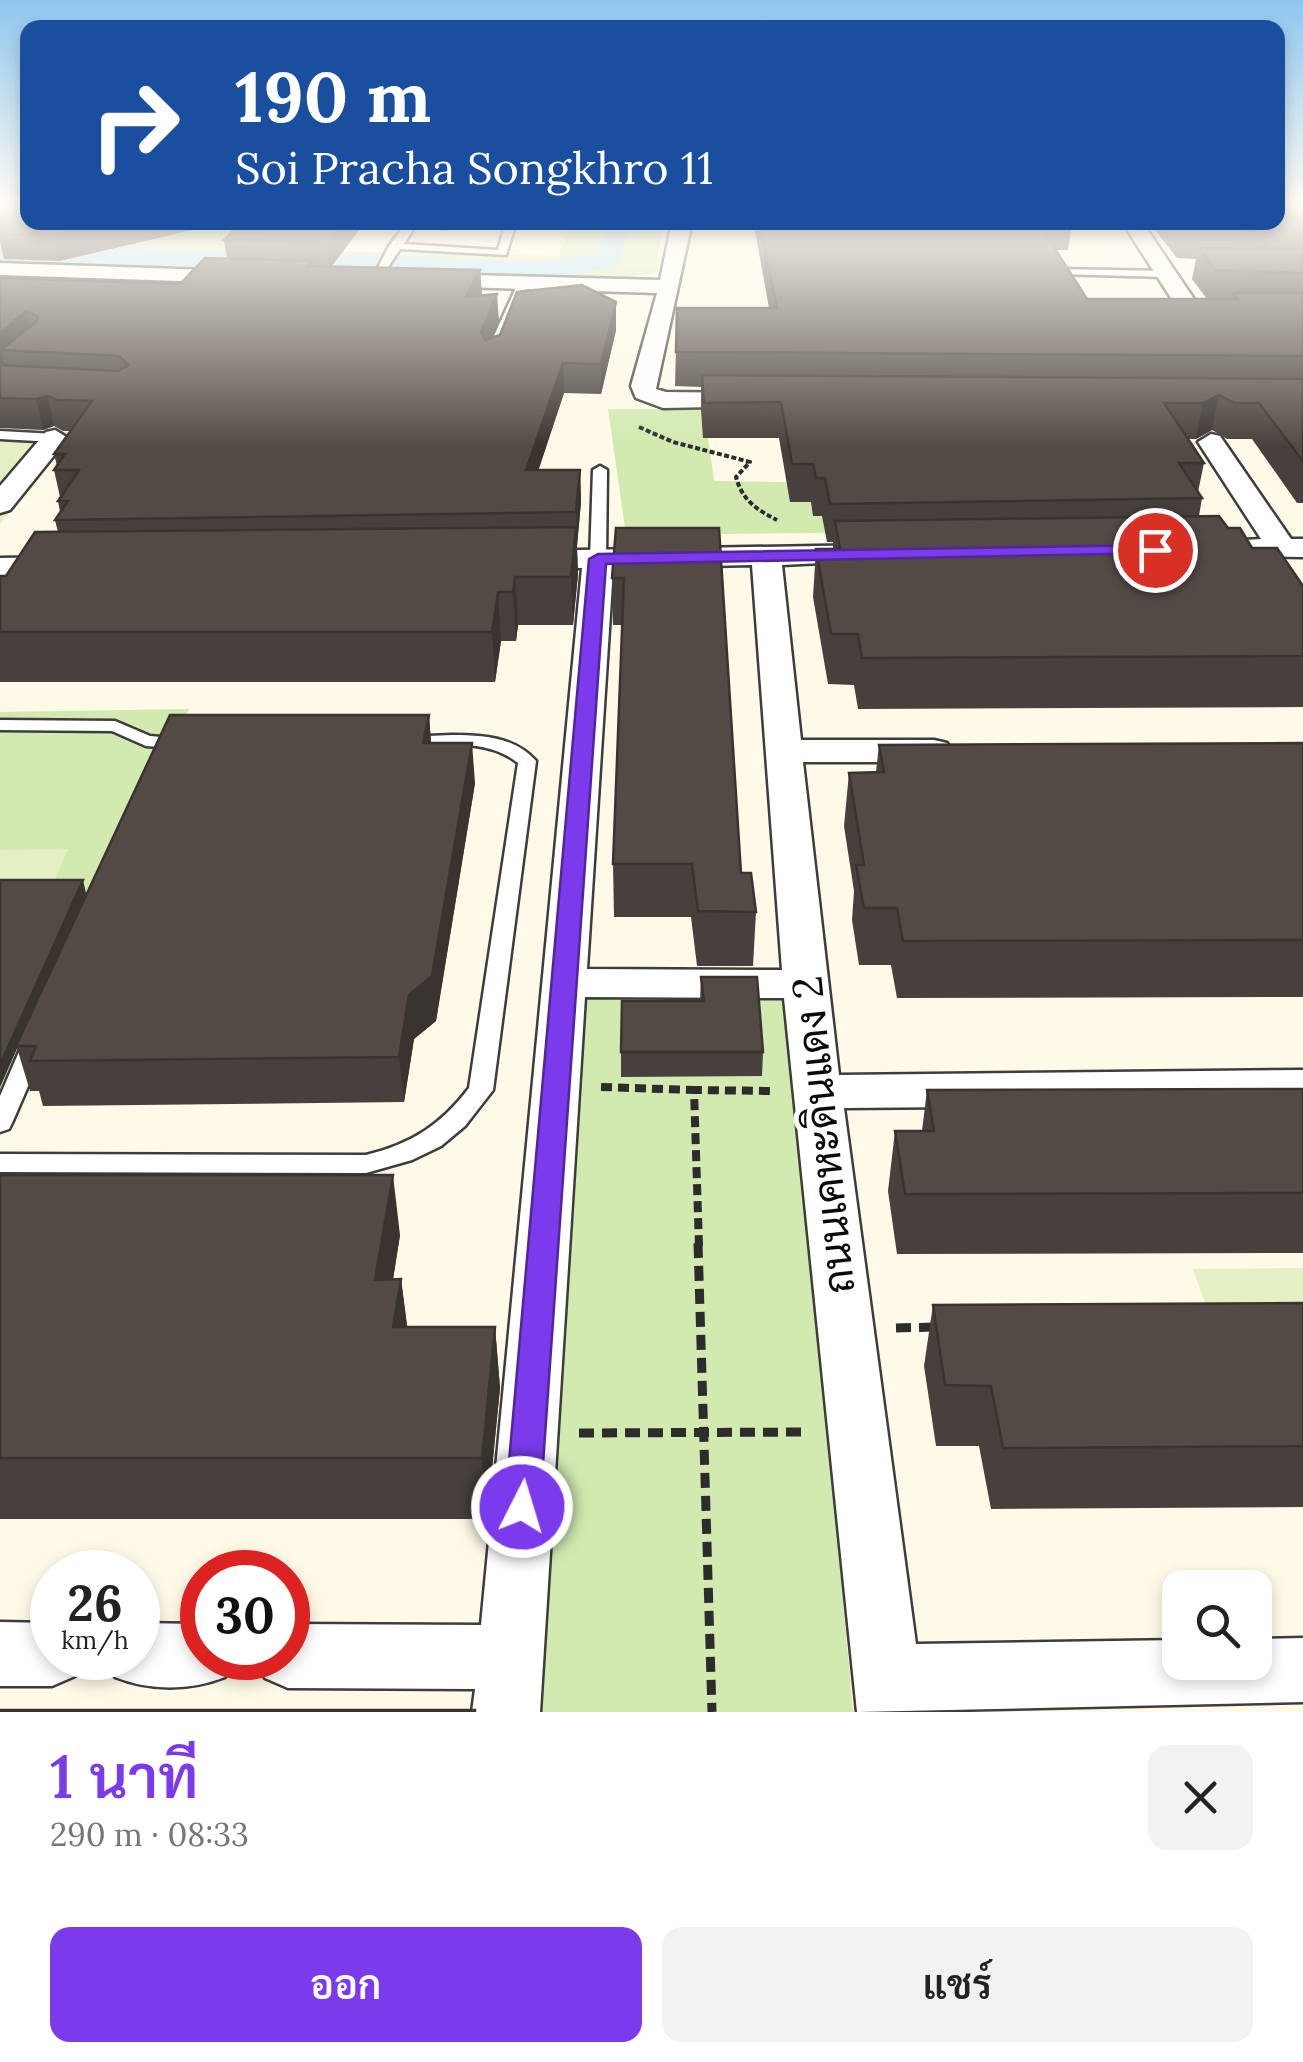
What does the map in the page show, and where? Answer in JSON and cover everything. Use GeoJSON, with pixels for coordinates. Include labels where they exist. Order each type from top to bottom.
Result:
{"type":"FeatureCollection","features":[{"type":"Feature","properties":{"kind":"street"},"geometry":{"type":"LineString","coordinates":[[58,294],[181,287]]}},
{"type":"Feature","properties":{"kind":"street"},"geometry":{"type":"LineString","coordinates":[[665,287],[670,287],[643,386],[652,398],[785,401]]}},
{"type":"Feature","properties":{"kind":"street"},"geometry":{"type":"LineString","coordinates":[[1175,287],[1196,313],[1303,315]]}},
{"type":"Feature","properties":{"kind":"street"},"geometry":{"type":"LineString","coordinates":[[0,504],[55,438]]}},
{"type":"Feature","properties":{"kind":"street"},"geometry":{"type":"LineString","coordinates":[[1211,442],[1293,548]]}},
{"type":"Feature","properties":{"kind":"street"},"geometry":{"type":"LineString","coordinates":[[498,560],[598,559],[772,538],[902,554]]}},
{"type":"Feature","properties":{"kind":"street","name":"ถนนเคหะดินแดง 2"},"geometry":{"type":"LineString","coordinates":[[772,538],[784,751],[805,984],[889,1694]]}},
{"type":"Feature","properties":{"kind":"street"},"geometry":{"type":"LineString","coordinates":[[1175,550],[1293,548]]}},
{"type":"Feature","properties":{"kind":"street"},"geometry":{"type":"LineString","coordinates":[[310,1659],[508,1684],[598,559]]}},
{"type":"Feature","properties":{"kind":"street"},"geometry":{"type":"LineString","coordinates":[[0,566],[100,565]]}},
{"type":"Feature","properties":{"kind":"street"},"geometry":{"type":"LineString","coordinates":[[784,751],[964,751]]}},
{"type":"Feature","properties":{"kind":"street"},"geometry":{"type":"LineString","coordinates":[[564,983],[805,984]]}},
{"type":"Feature","properties":{"kind":"street"},"geometry":{"type":"LineString","coordinates":[[818,1092],[1303,1087]]}},
{"type":"Feature","properties":{"kind":"street"},"geometry":{"type":"LineString","coordinates":[[0,1654],[30,1654]]}},
{"type":"Feature","properties":{"kind":"street"},"geometry":{"type":"LineString","coordinates":[[889,1694],[1303,1670]]}},
{"type":"Feature","properties":{"kind":"lane"},"geometry":{"type":"LineString","coordinates":[[498,344],[521,287]]}},
{"type":"Feature","properties":{"kind":"lane"},"geometry":{"type":"LineString","coordinates":[[0,435],[55,438]]}},
{"type":"Feature","properties":{"kind":"lane"},"geometry":{"type":"LineString","coordinates":[[598,559],[600,470]]}},
{"type":"Feature","properties":{"kind":"lane"},"geometry":{"type":"LineString","coordinates":[[0,725],[114,726],[162,752],[212,744]]}},
{"type":"Feature","properties":{"kind":"lane"},"geometry":{"type":"LineString","coordinates":[[0,1163],[366,1164],[409,1155],[454,1127],[481,1090],[527,761],[514,748],[482,741],[385,742]]}},
{"type":"Feature","properties":{"kind":"lane"},"geometry":{"type":"LineString","coordinates":[[0,1123],[40,1032]]}},
{"type":"Feature","properties":{"kind":"path"},"geometry":{"type":"LineString","coordinates":[[652,398],[635,424],[644,432],[750,462],[736,477],[740,495],[755,510],[772,538]]}},
{"type":"Feature","properties":{"kind":"path"},"geometry":{"type":"LineString","coordinates":[[556,1086],[818,1092]]}},
{"type":"Feature","properties":{"kind":"path"},"geometry":{"type":"LineString","coordinates":[[694,1090],[712,1712]]}},
{"type":"Feature","properties":{"kind":"path"},"geometry":{"type":"LineString","coordinates":[[845,1328],[944,1327]]}},
{"type":"Feature","properties":{"kind":"path"},"geometry":{"type":"LineString","coordinates":[[528,1432],[858,1432]]}},
{"type":"Feature","properties":{"kind":"green space"},"geometry":{"type":"Polygon","coordinates":[[[608,409],[704,409],[714,481],[1164,488],[1190,529],[626,535],[608,409]]]}},
{"type":"Feature","properties":{"kind":"green space"},"geometry":{"type":"Polygon","coordinates":[[[0,430],[74,432],[0,524],[0,430]]]}},
{"type":"Feature","properties":{"kind":"green space"},"geometry":{"type":"Polygon","coordinates":[[[189,709],[0,1131],[0,712],[189,709]]]}},
{"type":"Feature","properties":{"kind":"green space"},"geometry":{"type":"Polygon","coordinates":[[[68,849],[49,894],[0,895],[0,850],[68,849]]]}},
{"type":"Feature","properties":{"kind":"green space"},"geometry":{"type":"Polygon","coordinates":[[[579,996],[789,998],[853,1712],[541,1712],[579,996]]]}},
{"type":"Feature","properties":{"kind":"green space"},"geometry":{"type":"Polygon","coordinates":[[[1303,1268],[1303,1335],[1217,1337],[1193,1269],[1303,1268]]]}},
{"type":"Feature","properties":{"kind":"building"},"geometry":{"type":"Polygon","coordinates":[[[0,287],[471,287],[466,297],[497,294],[481,332],[485,340],[500,335],[517,292],[586,287],[616,302],[601,364],[563,363],[526,470],[580,470],[576,512],[55,520],[68,501],[58,501],[79,470],[54,470],[65,454],[54,454],[92,401],[48,396],[0,398],[0,365],[118,371],[128,365],[119,356],[1,350],[37,321],[38,316],[26,311],[0,333],[0,287]]]}},
{"type":"Feature","properties":{"kind":"building"},"geometry":{"type":"Polygon","coordinates":[[[773,287],[1079,287],[1087,299],[1238,299],[1233,293],[1303,293],[1303,356],[676,352],[677,308],[777,308],[773,287]]]}},
{"type":"Feature","properties":{"kind":"building"},"geometry":{"type":"Polygon","coordinates":[[[702,375],[1303,379],[1303,461],[1259,403],[1234,403],[1219,395],[1203,403],[1164,403],[1204,463],[1179,463],[1202,498],[830,504],[825,478],[816,478],[813,464],[792,464],[781,402],[704,403],[702,375]]]}},
{"type":"Feature","properties":{"kind":"building"},"geometry":{"type":"Polygon","coordinates":[[[1219,516],[1228,528],[1240,528],[1252,548],[1277,548],[1303,586],[1303,656],[862,658],[858,634],[831,634],[816,549],[840,549],[835,521],[1219,516]]]}},
{"type":"Feature","properties":{"kind":"building"},"geometry":{"type":"Polygon","coordinates":[[[576,527],[571,577],[515,577],[513,592],[498,592],[492,632],[0,632],[0,576],[6,576],[35,532],[576,527]]]}},
{"type":"Feature","properties":{"kind":"building"},"geometry":{"type":"Polygon","coordinates":[[[616,528],[719,528],[741,873],[751,873],[756,912],[698,911],[692,864],[613,864],[624,578],[612,578],[616,528]]]}},
{"type":"Feature","properties":{"kind":"building"},"geometry":{"type":"Polygon","coordinates":[[[170,715],[429,715],[423,743],[472,743],[432,976],[409,995],[399,1057],[30,1061],[36,1046],[16,1046],[170,715]]]}},
{"type":"Feature","properties":{"kind":"building"},"geometry":{"type":"Polygon","coordinates":[[[1303,743],[1303,940],[903,941],[897,908],[864,908],[856,865],[864,865],[849,773],[884,772],[879,745],[1303,743]]]}},
{"type":"Feature","properties":{"kind":"building"},"geometry":{"type":"Polygon","coordinates":[[[0,880],[83,880],[0,1065],[0,880]]]}},
{"type":"Feature","properties":{"kind":"building"},"geometry":{"type":"Polygon","coordinates":[[[701,977],[757,977],[763,1052],[621,1052],[622,1001],[704,1001],[701,977]]]}},
{"type":"Feature","properties":{"kind":"building"},"geometry":{"type":"Polygon","coordinates":[[[1303,1089],[1303,1193],[905,1194],[895,1131],[934,1131],[927,1090],[1303,1089]]]}},
{"type":"Feature","properties":{"kind":"building"},"geometry":{"type":"Polygon","coordinates":[[[0,1175],[393,1175],[375,1280],[401,1279],[393,1327],[495,1327],[482,1458],[0,1458],[0,1175]]]}},
{"type":"Feature","properties":{"kind":"building"},"geometry":{"type":"Polygon","coordinates":[[[1303,1303],[1303,1446],[1003,1448],[991,1386],[945,1385],[933,1305],[1303,1303]]]}},
{"type":"Feature","properties":{"kind":"building"},"geometry":{"type":"Polygon","coordinates":[[[475,1710],[475,1712],[0,1712],[475,1710]]]}},
{"type":"Feature","properties":{"kind":"route"},"geometry":{"type":"LineString","coordinates":[[522,1507],[598,559],[1155,550]]}}]}
